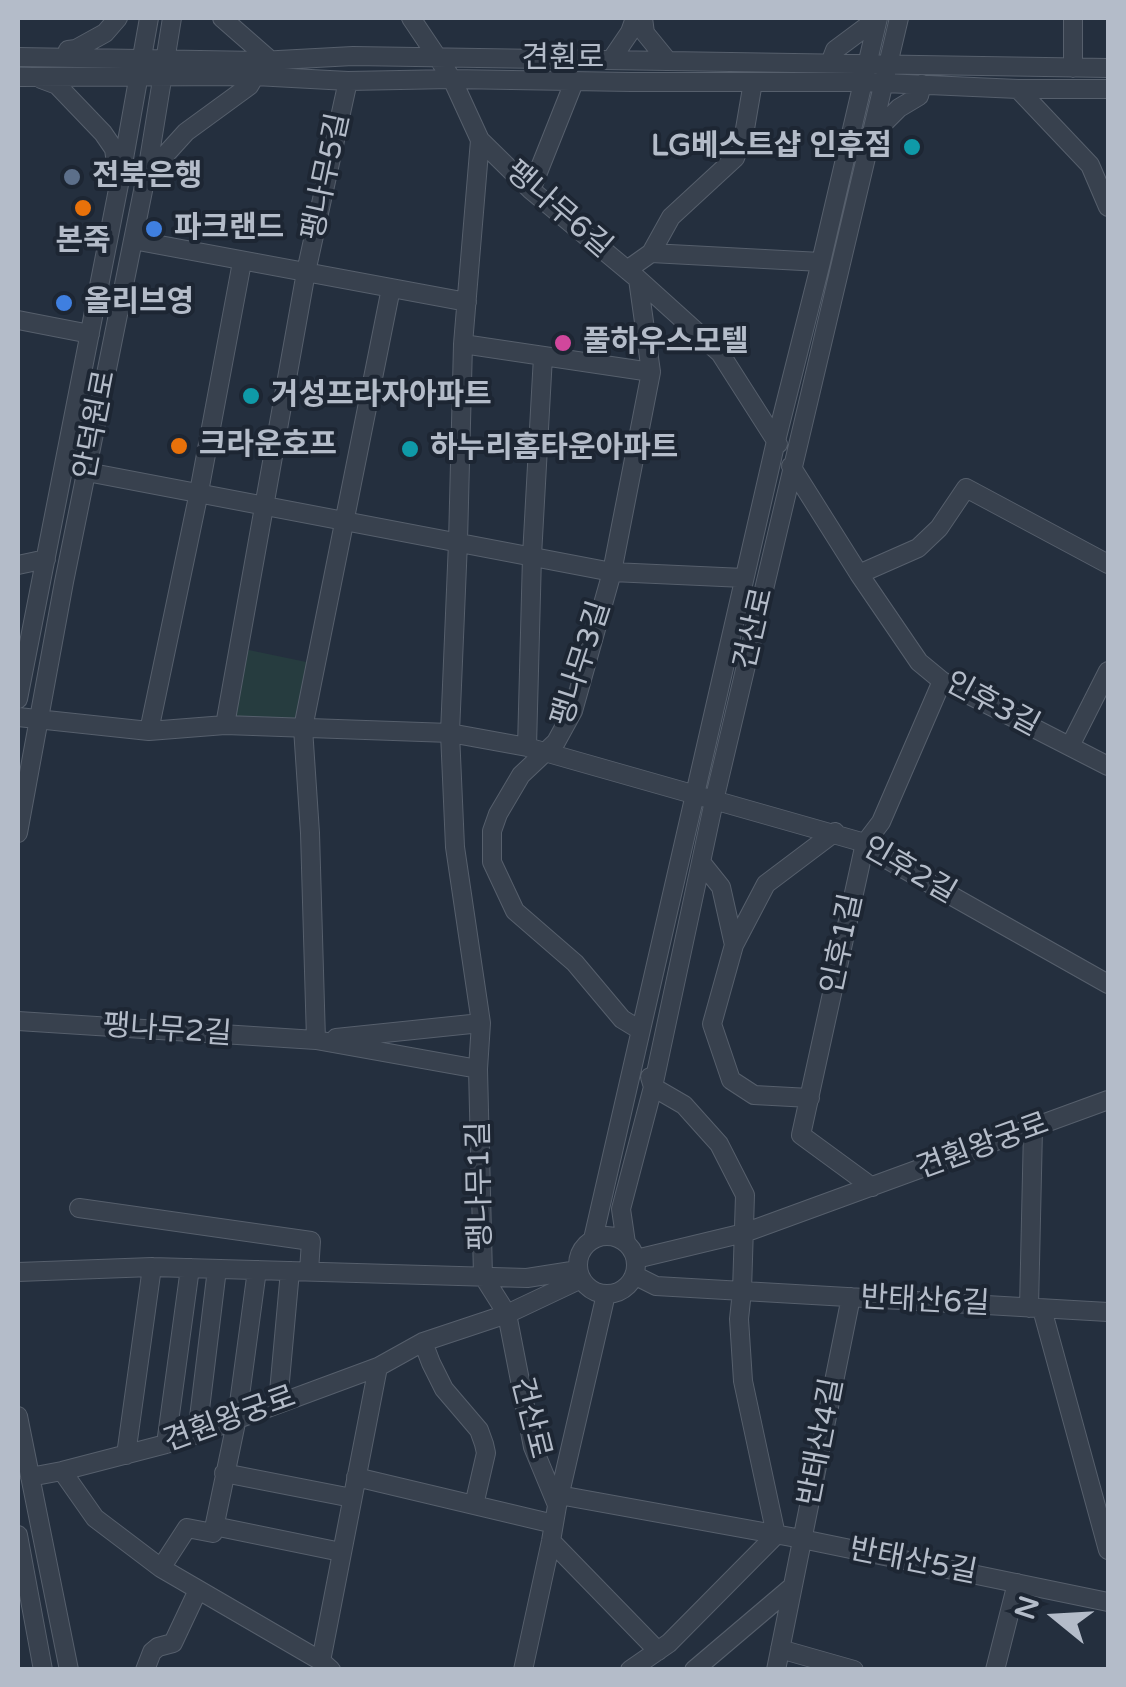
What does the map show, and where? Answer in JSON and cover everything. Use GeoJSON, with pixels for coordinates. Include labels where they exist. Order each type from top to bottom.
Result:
{"type":"FeatureCollection","features":[{"type":"Feature","properties":{"kind":"street"},"geometry":{"type":"LineString","coordinates":[[68,58],[68,50],[105,33],[118,18]]}},
{"type":"Feature","properties":{"kind":"street","name":"안덕원로"},"geometry":{"type":"LineString","coordinates":[[18,699],[124,164],[149,18]]}},
{"type":"Feature","properties":{"kind":"street","name":"안덕원로"},"geometry":{"type":"LineString","coordinates":[[18,833],[148,166],[172,18]]}},
{"type":"Feature","properties":{"kind":"street"},"geometry":{"type":"LineString","coordinates":[[222,18],[270,60]]}},
{"type":"Feature","properties":{"kind":"street","name":"팽나무6길"},"geometry":{"type":"LineString","coordinates":[[411,18],[452,80],[480,140],[531,190],[720,353],[776,441]]}},
{"type":"Feature","properties":{"kind":"street"},"geometry":{"type":"LineString","coordinates":[[830,63],[835,50],[878,18]]}},
{"type":"Feature","properties":{"kind":"street","name":"건산로"},"geometry":{"type":"LineString","coordinates":[[579,1274],[580,1252],[593,1238],[776,441],[878,18]]}},
{"type":"Feature","properties":{"kind":"street","name":"건산로"},"geometry":{"type":"LineString","coordinates":[[632,1259],[621,1209],[653,1087],[714,800],[899,18]]}},
{"type":"Feature","properties":{"kind":"street"},"geometry":{"type":"LineString","coordinates":[[1073,18],[1073,68]]}},
{"type":"Feature","properties":{"kind":"street"},"geometry":{"type":"LineString","coordinates":[[611,60],[638,24],[667,60]]}},
{"type":"Feature","properties":{"kind":"street","name":"견훤로"},"geometry":{"type":"LineString","coordinates":[[27,77],[353,56],[830,63],[883,83],[1108,89]]}},
{"type":"Feature","properties":{"kind":"street","name":"견훤로"},"geometry":{"type":"LineString","coordinates":[[18,58],[68,58],[140,68]]}},
{"type":"Feature","properties":{"kind":"street","name":"견훤로"},"geometry":{"type":"LineString","coordinates":[[165,68],[348,81],[574,82],[753,82],[864,73],[888,64],[1108,68]]}},
{"type":"Feature","properties":{"kind":"street"},"geometry":{"type":"LineString","coordinates":[[148,166],[157,164],[186,132],[249,86],[255,76]]}},
{"type":"Feature","properties":{"kind":"street"},"geometry":{"type":"LineString","coordinates":[[27,77],[57,85],[103,133],[114,149],[116,163],[124,164]]}},
{"type":"Feature","properties":{"kind":"street","name":"팽나무5길"},"geometry":{"type":"LineString","coordinates":[[226,726],[306,272],[348,81]]}},
{"type":"Feature","properties":{"kind":"street","name":"견훤로"},"geometry":{"type":"LineString","coordinates":[[531,190],[574,82]]}},
{"type":"Feature","properties":{"kind":"street"},"geometry":{"type":"LineString","coordinates":[[632,275],[652,253],[671,217],[735,158],[753,82]]}},
{"type":"Feature","properties":{"kind":"street"},"geometry":{"type":"LineString","coordinates":[[874,120],[886,121],[919,96],[922,84]]}},
{"type":"Feature","properties":{"kind":"street"},"geometry":{"type":"LineString","coordinates":[[1018,89],[1099,165],[1108,207]]}},
{"type":"Feature","properties":{"kind":"street","name":"팽나무6길"},"geometry":{"type":"LineString","coordinates":[[450,734],[464,344],[480,140]]}},
{"type":"Feature","properties":{"kind":"street","name":"팽나무5길"},"geometry":{"type":"LineString","coordinates":[[133,240],[467,302]]}},
{"type":"Feature","properties":{"kind":"street"},"geometry":{"type":"LineString","coordinates":[[652,253],[822,262]]}},
{"type":"Feature","properties":{"kind":"street"},"geometry":{"type":"LineString","coordinates":[[149,731],[242,262]]}},
{"type":"Feature","properties":{"kind":"street","name":"팽나무6길"},"geometry":{"type":"LineString","coordinates":[[612,572],[650,372],[632,275]]}},
{"type":"Feature","properties":{"kind":"street"},"geometry":{"type":"LineString","coordinates":[[316,1040],[303,728],[392,288]]}},
{"type":"Feature","properties":{"kind":"street"},"geometry":{"type":"LineString","coordinates":[[18,320],[90,334]]}},
{"type":"Feature","properties":{"kind":"street"},"geometry":{"type":"LineString","coordinates":[[464,344],[650,372]]}},
{"type":"Feature","properties":{"kind":"street"},"geometry":{"type":"LineString","coordinates":[[543,356],[532,556],[536,750],[498,814],[492,831],[492,862],[515,911],[575,964],[639,1038],[653,1087],[684,1104],[719,1144],[745,1196],[739,1318],[743,1382],[776,1535],[669,1643],[630,1670]]}},
{"type":"Feature","properties":{"kind":"street","name":"인후3길"},"geometry":{"type":"LineString","coordinates":[[776,441],[919,662],[942,681],[1108,766]]}},
{"type":"Feature","properties":{"kind":"street"},"geometry":{"type":"LineString","coordinates":[[87,472],[612,572],[744,578]]}},
{"type":"Feature","properties":{"kind":"street"},"geometry":{"type":"LineString","coordinates":[[859,574],[918,548],[940,528],[966,488],[1108,564]]}},
{"type":"Feature","properties":{"kind":"street"},"geometry":{"type":"LineString","coordinates":[[18,565],[46,559]]}},
{"type":"Feature","properties":{"kind":"street","name":"팽나무3길"},"geometry":{"type":"LineString","coordinates":[[536,750],[556,742],[573,710],[612,572]]}},
{"type":"Feature","properties":{"kind":"street"},"geometry":{"type":"LineString","coordinates":[[1070,746],[1108,671]]}},
{"type":"Feature","properties":{"kind":"street","name":"인후1길"},"geometry":{"type":"LineString","coordinates":[[872,1187],[801,1135],[864,842],[881,822],[942,681]]}},
{"type":"Feature","properties":{"kind":"street","name":"팽나무3길"},"geometry":{"type":"LineString","coordinates":[[18,717],[149,731],[226,726],[450,734],[536,750],[694,795]]}},
{"type":"Feature","properties":{"kind":"street"},"geometry":{"type":"LineString","coordinates":[[450,734],[455,847],[481,1023]]}},
{"type":"Feature","properties":{"kind":"street","name":"인후2길"},"geometry":{"type":"LineString","coordinates":[[694,795],[864,842],[881,856],[1108,984]]}},
{"type":"Feature","properties":{"kind":"street"},"geometry":{"type":"LineString","coordinates":[[810,1098],[754,1094],[731,1080],[712,1024],[734,945],[766,884],[835,832]]}},
{"type":"Feature","properties":{"kind":"street"},"geometry":{"type":"LineString","coordinates":[[701,862],[721,887],[734,945]]}},
{"type":"Feature","properties":{"kind":"street","name":"팽나무2길"},"geometry":{"type":"LineString","coordinates":[[18,1020],[316,1040],[478,1069]]}},
{"type":"Feature","properties":{"kind":"street","name":"팽나무2길"},"geometry":{"type":"LineString","coordinates":[[316,1040],[481,1023]]}},
{"type":"Feature","properties":{"kind":"street","name":"팽나무1길"},"geometry":{"type":"LineString","coordinates":[[18,1272],[190,1268],[483,1276],[478,1069],[481,1023]]}},
{"type":"Feature","properties":{"kind":"street","name":"견훤왕궁로"},"geometry":{"type":"LineString","coordinates":[[632,1259],[744,1234],[1108,1100]]}},
{"type":"Feature","properties":{"kind":"street"},"geometry":{"type":"LineString","coordinates":[[1033,1130],[1036,1308],[1108,1550]]}},
{"type":"Feature","properties":{"kind":"street"},"geometry":{"type":"LineString","coordinates":[[79,1208],[311,1241],[299,1271],[278,1403]]}},
{"type":"Feature","properties":{"kind":"street"},"geometry":{"type":"LineString","coordinates":[[483,1276],[579,1274],[592,1290],[606,1294],[624,1289],[632,1259],[611,1236],[593,1238]]}},
{"type":"Feature","properties":{"kind":"street","name":"반태산6길"},"geometry":{"type":"LineString","coordinates":[[632,1259],[656,1286],[1108,1312]]}},
{"type":"Feature","properties":{"kind":"street"},"geometry":{"type":"LineString","coordinates":[[126,1455],[152,1268]]}},
{"type":"Feature","properties":{"kind":"street"},"geometry":{"type":"LineString","coordinates":[[166,1444],[190,1268]]}},
{"type":"Feature","properties":{"kind":"street"},"geometry":{"type":"LineString","coordinates":[[197,1434],[217,1269]]}},
{"type":"Feature","properties":{"kind":"street"},"geometry":{"type":"LineString","coordinates":[[161,1568],[188,1528],[213,1533],[237,1418],[256,1270]]}},
{"type":"Feature","properties":{"kind":"street","name":"견훤왕궁로"},"geometry":{"type":"LineString","coordinates":[[30,1477],[197,1434],[378,1367],[423,1342],[507,1314],[579,1274]]}},
{"type":"Feature","properties":{"kind":"street","name":"건산로"},"geometry":{"type":"LineString","coordinates":[[483,1276],[507,1314],[533,1446],[556,1516],[658,1651]]}},
{"type":"Feature","properties":{"kind":"street","name":"건산로"},"geometry":{"type":"LineString","coordinates":[[523,1670],[606,1294]]}},
{"type":"Feature","properties":{"kind":"street","name":"반태산4길"},"geometry":{"type":"LineString","coordinates":[[776,1670],[851,1298]]}},
{"type":"Feature","properties":{"kind":"street"},"geometry":{"type":"LineString","coordinates":[[423,1342],[444,1389],[479,1430],[484,1444],[486,1453],[474,1505]]}},
{"type":"Feature","properties":{"kind":"street"},"geometry":{"type":"LineString","coordinates":[[62,1471],[96,1518],[161,1568],[326,1665],[341,1552],[378,1367]]}},
{"type":"Feature","properties":{"kind":"street"},"geometry":{"type":"LineString","coordinates":[[18,1416],[69,1670]]}},
{"type":"Feature","properties":{"kind":"street"},"geometry":{"type":"LineString","coordinates":[[224,1473],[352,1498]]}},
{"type":"Feature","properties":{"kind":"street","name":"반태산5길"},"geometry":{"type":"LineString","coordinates":[[356,1477],[474,1505],[776,1535],[1108,1602]]}},
{"type":"Feature","properties":{"kind":"street"},"geometry":{"type":"LineString","coordinates":[[214,1526],[341,1552]]}},
{"type":"Feature","properties":{"kind":"street"},"geometry":{"type":"LineString","coordinates":[[18,1536],[44,1670]]}},
{"type":"Feature","properties":{"kind":"street"},"geometry":{"type":"LineString","coordinates":[[996,1670],[1018,1583]]}},
{"type":"Feature","properties":{"kind":"street"},"geometry":{"type":"LineString","coordinates":[[694,1670],[793,1586]]}},
{"type":"Feature","properties":{"kind":"street"},"geometry":{"type":"LineString","coordinates":[[145,1670],[152,1652],[173,1643],[198,1590]]}},
{"type":"Feature","properties":{"kind":"street"},"geometry":{"type":"LineString","coordinates":[[780,1649],[854,1670]]}},
{"type":"Feature","properties":{"kind":"green space"},"geometry":{"type":"Polygon","coordinates":[[[239,648],[316,664],[300,728],[225,725],[239,648]]]}},
{"type":"Feature","properties":{"kind":"place","name":"LG베스트샵 인후점"},"geometry":{"type":"Point","coordinates":[912,147]}},
{"type":"Feature","properties":{"kind":"place","name":"전북은행"},"geometry":{"type":"Point","coordinates":[72,177]}},
{"type":"Feature","properties":{"kind":"place","name":"본죽"},"geometry":{"type":"Point","coordinates":[83,208]}},
{"type":"Feature","properties":{"kind":"place","name":"파크랜드"},"geometry":{"type":"Point","coordinates":[154,229]}},
{"type":"Feature","properties":{"kind":"place","name":"올리브영"},"geometry":{"type":"Point","coordinates":[64,303]}},
{"type":"Feature","properties":{"kind":"place","name":"풀하우스모텔"},"geometry":{"type":"Point","coordinates":[563,343]}},
{"type":"Feature","properties":{"kind":"place","name":"거성프라자아파트"},"geometry":{"type":"Point","coordinates":[251,396]}},
{"type":"Feature","properties":{"kind":"place","name":"크라운호프"},"geometry":{"type":"Point","coordinates":[179,446]}},
{"type":"Feature","properties":{"kind":"place","name":"하누리홈타운아파트"},"geometry":{"type":"Point","coordinates":[410,449]}}]}
